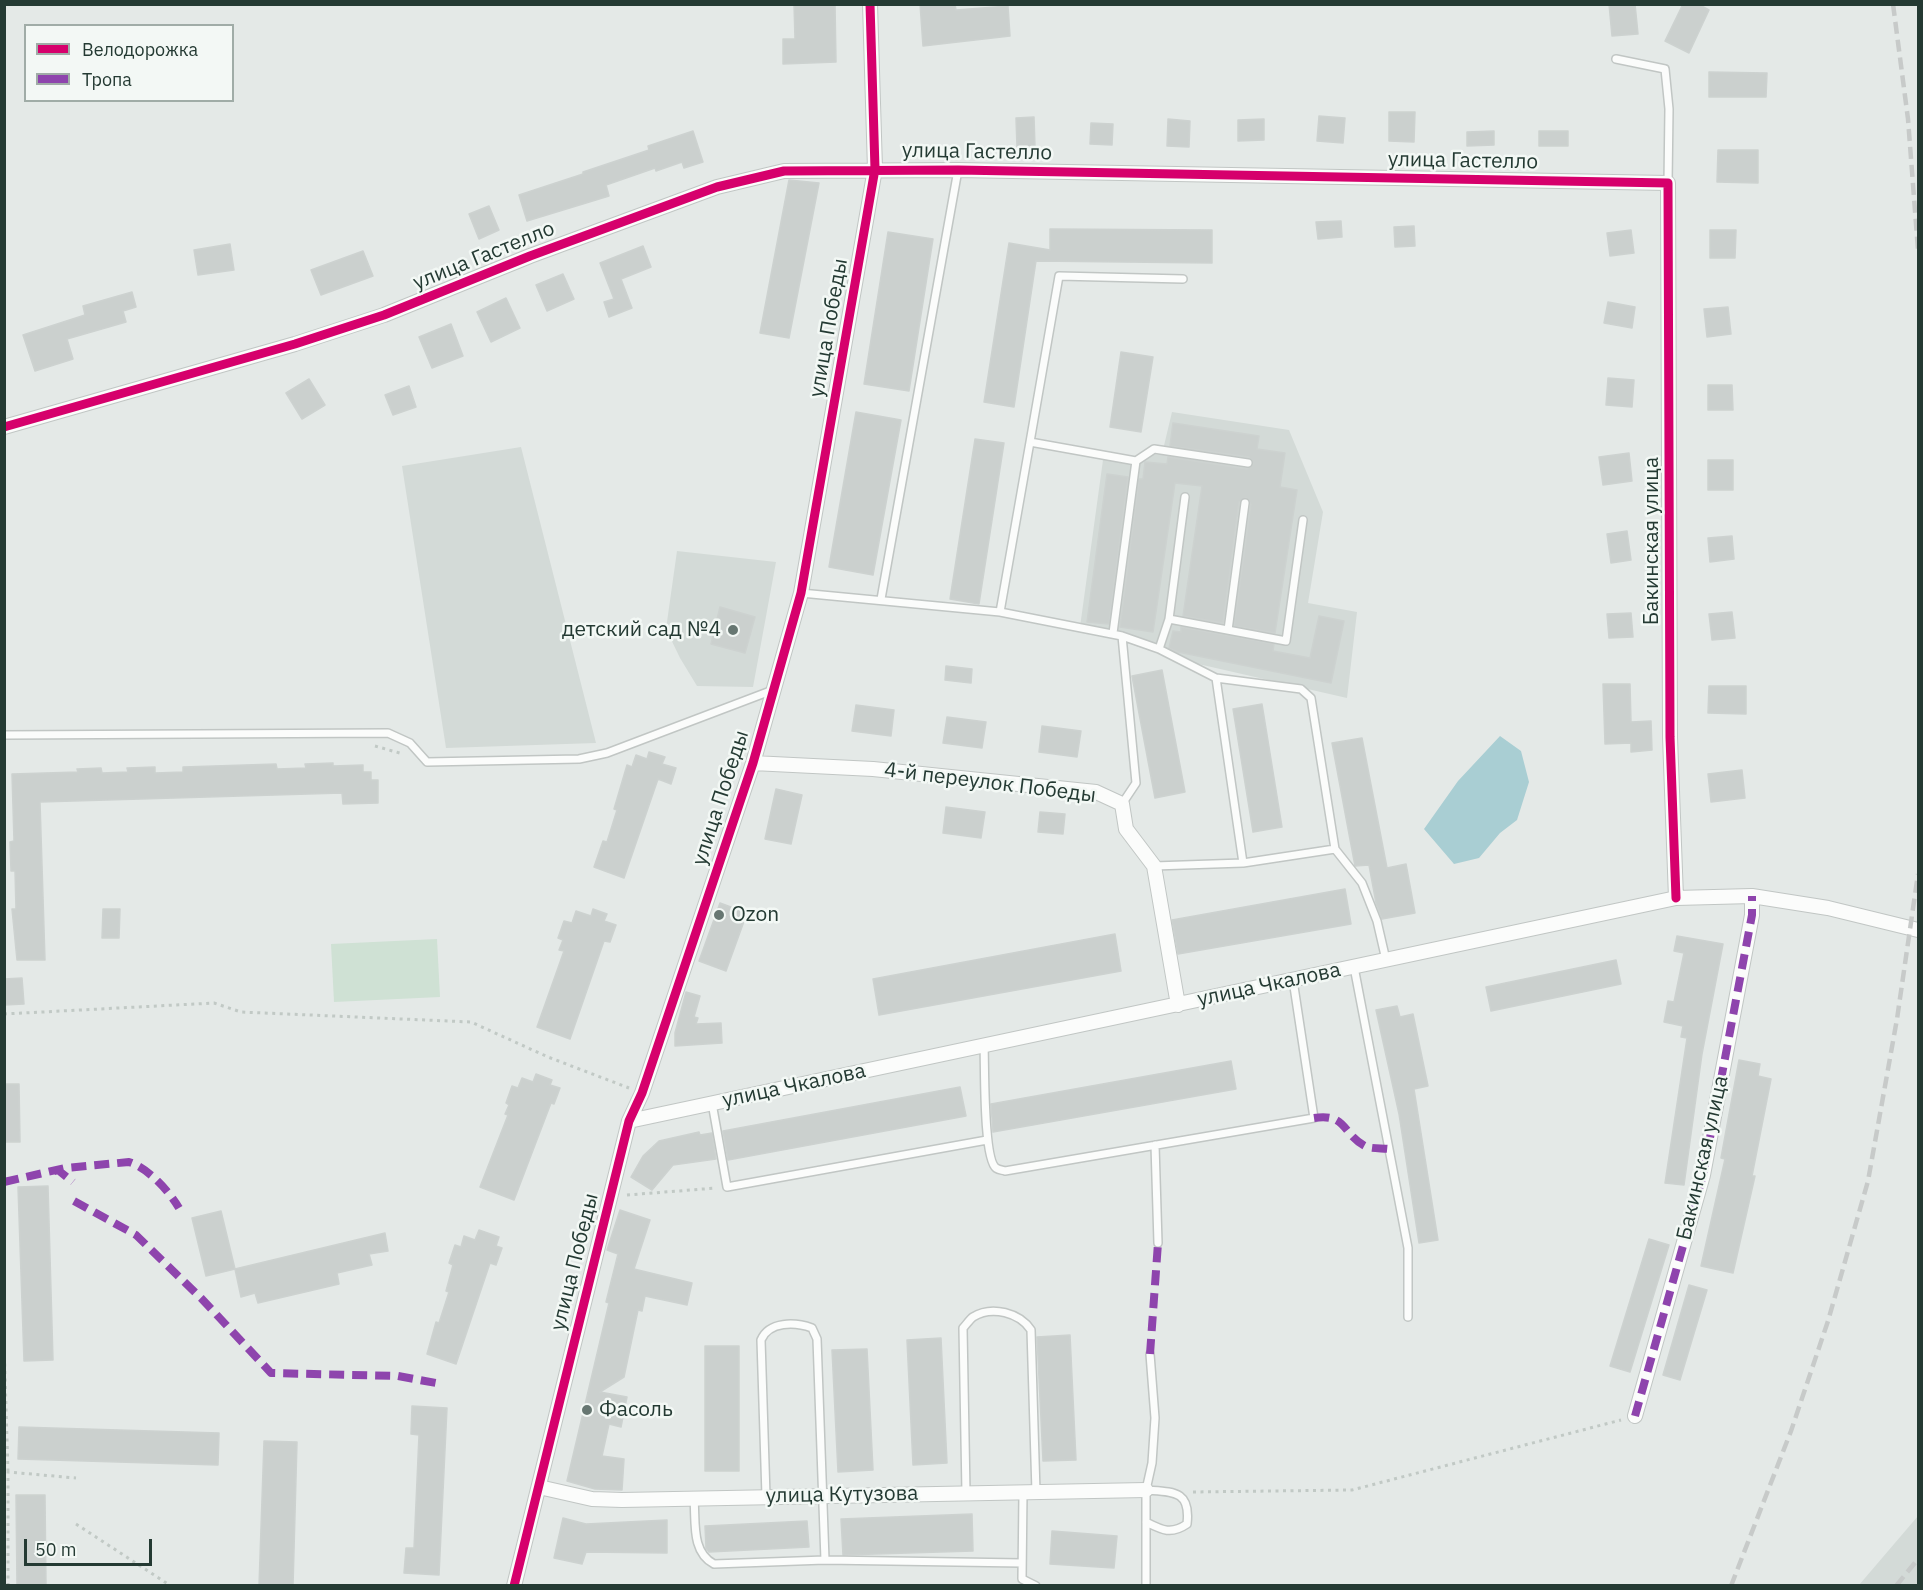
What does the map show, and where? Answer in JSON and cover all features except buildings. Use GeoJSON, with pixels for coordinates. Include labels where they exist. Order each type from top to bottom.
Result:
{"type":"FeatureCollection","features":[{"type":"Feature","properties":{"kind":"street","name":"улица Победы"},"geometry":{"type":"LineString","coordinates":[[514,1586],[629,1121],[642,1093],[753,763],[801,593],[875,169],[870,4]]}},
{"type":"Feature","properties":{"kind":"street","name":"улица Гастелло"},"geometry":{"type":"LineString","coordinates":[[4,427],[295,344],[373,318],[530,256],[717,187],[784,171],[958,170],[1668,183]]}},
{"type":"Feature","properties":{"kind":"street","name":"Бакинская улица"},"geometry":{"type":"LineString","coordinates":[[1668,183],[1670,737],[1676,898]]}},
{"type":"Feature","properties":{"kind":"street","name":"4-й переулок Победы"},"geometry":{"type":"LineString","coordinates":[[753,763],[873,769],[1096,792],[1122,804],[1126,829],[1154,867],[1178,1005]]}},
{"type":"Feature","properties":{"kind":"street","name":"Бакинская улица"},"geometry":{"type":"LineString","coordinates":[[1635,1416],[1703,1174],[1752,915],[1752,896]]}},
{"type":"Feature","properties":{"kind":"street","name":"улица Чкалова"},"geometry":{"type":"LineString","coordinates":[[629,1121],[1676,898],[1752,896],[1828,908],[1915,929]]}},
{"type":"Feature","properties":{"kind":"street","name":"улица Кутузова"},"geometry":{"type":"LineString","coordinates":[[539,1487],[592,1498],[694,1499],[823,1494],[1146,1490]]}},
{"type":"Feature","properties":{"kind":"lane"},"geometry":{"type":"LineString","coordinates":[[1616,59],[1665,69],[1669,109],[1668,183]]}},
{"type":"Feature","properties":{"kind":"lane"},"geometry":{"type":"LineString","coordinates":[[881,599],[958,170]]}},
{"type":"Feature","properties":{"kind":"lane"},"geometry":{"type":"LineString","coordinates":[[1000,612],[1059,276],[1183,279]]}},
{"type":"Feature","properties":{"kind":"lane"},"geometry":{"type":"LineString","coordinates":[[1030,442],[1136,461],[1154,449],[1248,463]]}},
{"type":"Feature","properties":{"kind":"lane"},"geometry":{"type":"LineString","coordinates":[[1113,633],[1136,461]]}},
{"type":"Feature","properties":{"kind":"lane"},"geometry":{"type":"LineString","coordinates":[[1159,648],[1169,619],[1185,497]]}},
{"type":"Feature","properties":{"kind":"lane"},"geometry":{"type":"LineString","coordinates":[[1228,630],[1245,503]]}},
{"type":"Feature","properties":{"kind":"lane"},"geometry":{"type":"LineString","coordinates":[[1169,619],[1286,641],[1303,520]]}},
{"type":"Feature","properties":{"kind":"lane"},"geometry":{"type":"LineString","coordinates":[[801,593],[1000,612],[1113,633],[1159,648],[1216,678],[1301,689],[1311,698],[1335,849],[1362,883],[1377,921],[1386,960]]}},
{"type":"Feature","properties":{"kind":"lane"},"geometry":{"type":"LineString","coordinates":[[1122,636],[1136,783],[1122,804]]}},
{"type":"Feature","properties":{"kind":"lane"},"geometry":{"type":"LineString","coordinates":[[1216,678],[1243,863]]}},
{"type":"Feature","properties":{"kind":"lane"},"geometry":{"type":"LineString","coordinates":[[4,735],[388,734],[410,743],[427,762],[579,759],[607,753],[772,690]]}},
{"type":"Feature","properties":{"kind":"lane"},"geometry":{"type":"LineString","coordinates":[[1154,867],[1243,863],[1335,849]]}},
{"type":"Feature","properties":{"kind":"lane"},"geometry":{"type":"LineString","coordinates":[[1354,967],[1408,1248],[1408,1317]]}},
{"type":"Feature","properties":{"kind":"lane"},"geometry":{"type":"LineString","coordinates":[[984,1046],[987,1140],[996,1168],[1005,1171],[1314,1118],[1293,980]]}},
{"type":"Feature","properties":{"kind":"lane"},"geometry":{"type":"LineString","coordinates":[[712,1103],[727,1187],[987,1140]]}},
{"type":"Feature","properties":{"kind":"lane"},"geometry":{"type":"LineString","coordinates":[[1155,1145],[1158,1243]]}},
{"type":"Feature","properties":{"kind":"lane"},"geometry":{"type":"LineString","coordinates":[[966,1493],[963,1328],[973,1317],[991,1312],[1010,1313],[1024,1320],[1031,1330],[1029,1493],[1022,1580],[1036,1586]]}},
{"type":"Feature","properties":{"kind":"lane"},"geometry":{"type":"LineString","coordinates":[[766,1496],[761,1340],[765,1331],[773,1326],[800,1324],[812,1328],[817,1339],[825,1560]]}},
{"type":"Feature","properties":{"kind":"lane"},"geometry":{"type":"LineString","coordinates":[[1146,1586],[1146,1490],[1152,1463],[1155,1418],[1150,1354]]}},
{"type":"Feature","properties":{"kind":"lane"},"geometry":{"type":"LineString","coordinates":[[1146,1490],[1174,1492],[1186,1501],[1187,1524],[1177,1531],[1166,1531],[1146,1522]]}},
{"type":"Feature","properties":{"kind":"lane"},"geometry":{"type":"LineString","coordinates":[[694,1499],[698,1548],[704,1558],[714,1564],[825,1560],[1022,1563]]}},
{"type":"Feature","properties":{"kind":"path"},"geometry":{"type":"LineString","coordinates":[[4,1014],[214,1003],[242,1012],[471,1022],[548,1057],[642,1093]]}},
{"type":"Feature","properties":{"kind":"path"},"geometry":{"type":"LineString","coordinates":[[610,1197],[727,1187]]}},
{"type":"Feature","properties":{"kind":"path"},"geometry":{"type":"LineString","coordinates":[[4,1341],[8,1472],[8,1586]]}},
{"type":"Feature","properties":{"kind":"path"},"geometry":{"type":"LineString","coordinates":[[1174,1492],[1352,1490],[1635,1416]]}},
{"type":"Feature","properties":{"kind":"path"},"geometry":{"type":"LineString","coordinates":[[8,1472],[76,1478]]}},
{"type":"Feature","properties":{"kind":"path"},"geometry":{"type":"LineString","coordinates":[[76,1524],[171,1586]]}},
{"type":"Feature","properties":{"kind":"shaded area"},"geometry":{"type":"Polygon","coordinates":[[[1172,412],[1289,430],[1323,512],[1308,603],[1357,612],[1347,698],[1172,658],[1080,627],[1103,460],[1162,454],[1172,412]]]}},
{"type":"Feature","properties":{"kind":"shaded area"},"geometry":{"type":"Polygon","coordinates":[[[521,447],[596,743],[446,748],[402,466],[521,447]]]}},
{"type":"Feature","properties":{"kind":"shaded area"},"geometry":{"type":"Polygon","coordinates":[[[677,551],[776,562],[753,687],[697,686],[680,658],[666,629],[677,551]]]}},
{"type":"Feature","properties":{"kind":"shaded area"},"geometry":{"type":"Polygon","coordinates":[[[1918,1516],[1918,1585],[1859,1585],[1918,1516]]]}},
{"type":"Feature","properties":{"kind":"green space"},"geometry":{"type":"Polygon","coordinates":[[[437,939],[440,997],[334,1002],[331,944],[437,939]]]}},
{"type":"Feature","properties":{"kind":"water"},"geometry":{"type":"Polygon","coordinates":[[[1500,736],[1521,751],[1529,782],[1517,820],[1500,833],[1479,858],[1454,864],[1424,829],[1458,781],[1500,736]]]}},
{"type":"Feature","properties":{"kind":"railway"},"geometry":{"type":"LineString","coordinates":[[1893,4],[1908,119],[1918,250]]}},
{"type":"Feature","properties":{"kind":"railway"},"geometry":{"type":"LineString","coordinates":[[1731,1586],[1791,1431],[1828,1321],[1868,1181],[1897,1019],[1918,874]]}},
{"type":"Feature","properties":{"kind":"railway"},"geometry":{"type":"LineString","coordinates":[[1896,1586],[1918,1559]]}},
{"type":"Feature","properties":{"kind":"marked path"},"geometry":{"type":"LineString","coordinates":[[1635,1416],[1703,1175],[1752,915],[1752,896]]}},
{"type":"Feature","properties":{"kind":"marked path"},"geometry":{"type":"LineString","coordinates":[[1314,1118],[1325,1117],[1339,1121],[1352,1136],[1365,1146],[1389,1149]]}},
{"type":"Feature","properties":{"kind":"marked path"},"geometry":{"type":"LineString","coordinates":[[4,1182],[65,1168],[129,1162],[143,1169],[157,1181],[170,1194],[179,1208]]}},
{"type":"Feature","properties":{"kind":"marked path"},"geometry":{"type":"LineString","coordinates":[[54,1171],[58,1170],[73,1182]]}},
{"type":"Feature","properties":{"kind":"marked path"},"geometry":{"type":"LineString","coordinates":[[74,1201],[136,1235],[201,1298],[271,1373],[398,1376],[436,1383]]}},
{"type":"Feature","properties":{"kind":"marked path"},"geometry":{"type":"LineString","coordinates":[[1150,1354],[1158,1243]]}},
{"type":"Feature","properties":{"kind":"cycle path"},"geometry":{"type":"LineString","coordinates":[[514,1586],[629,1121],[642,1093],[753,763],[801,593],[875,169],[870,4]]}},
{"type":"Feature","properties":{"kind":"cycle path"},"geometry":{"type":"LineString","coordinates":[[4,427],[295,344],[384,315],[530,256],[717,187],[784,171],[958,170],[1668,183],[1670,737],[1676,898]]}},
{"type":"Feature","properties":{"kind":"place","name":"детский сад №4"},"geometry":{"type":"Point","coordinates":[733,630]}},
{"type":"Feature","properties":{"kind":"place","name":"Ozon"},"geometry":{"type":"Point","coordinates":[719,915]}},
{"type":"Feature","properties":{"kind":"place","name":"Фасоль"},"geometry":{"type":"Point","coordinates":[587,1410]}}]}
